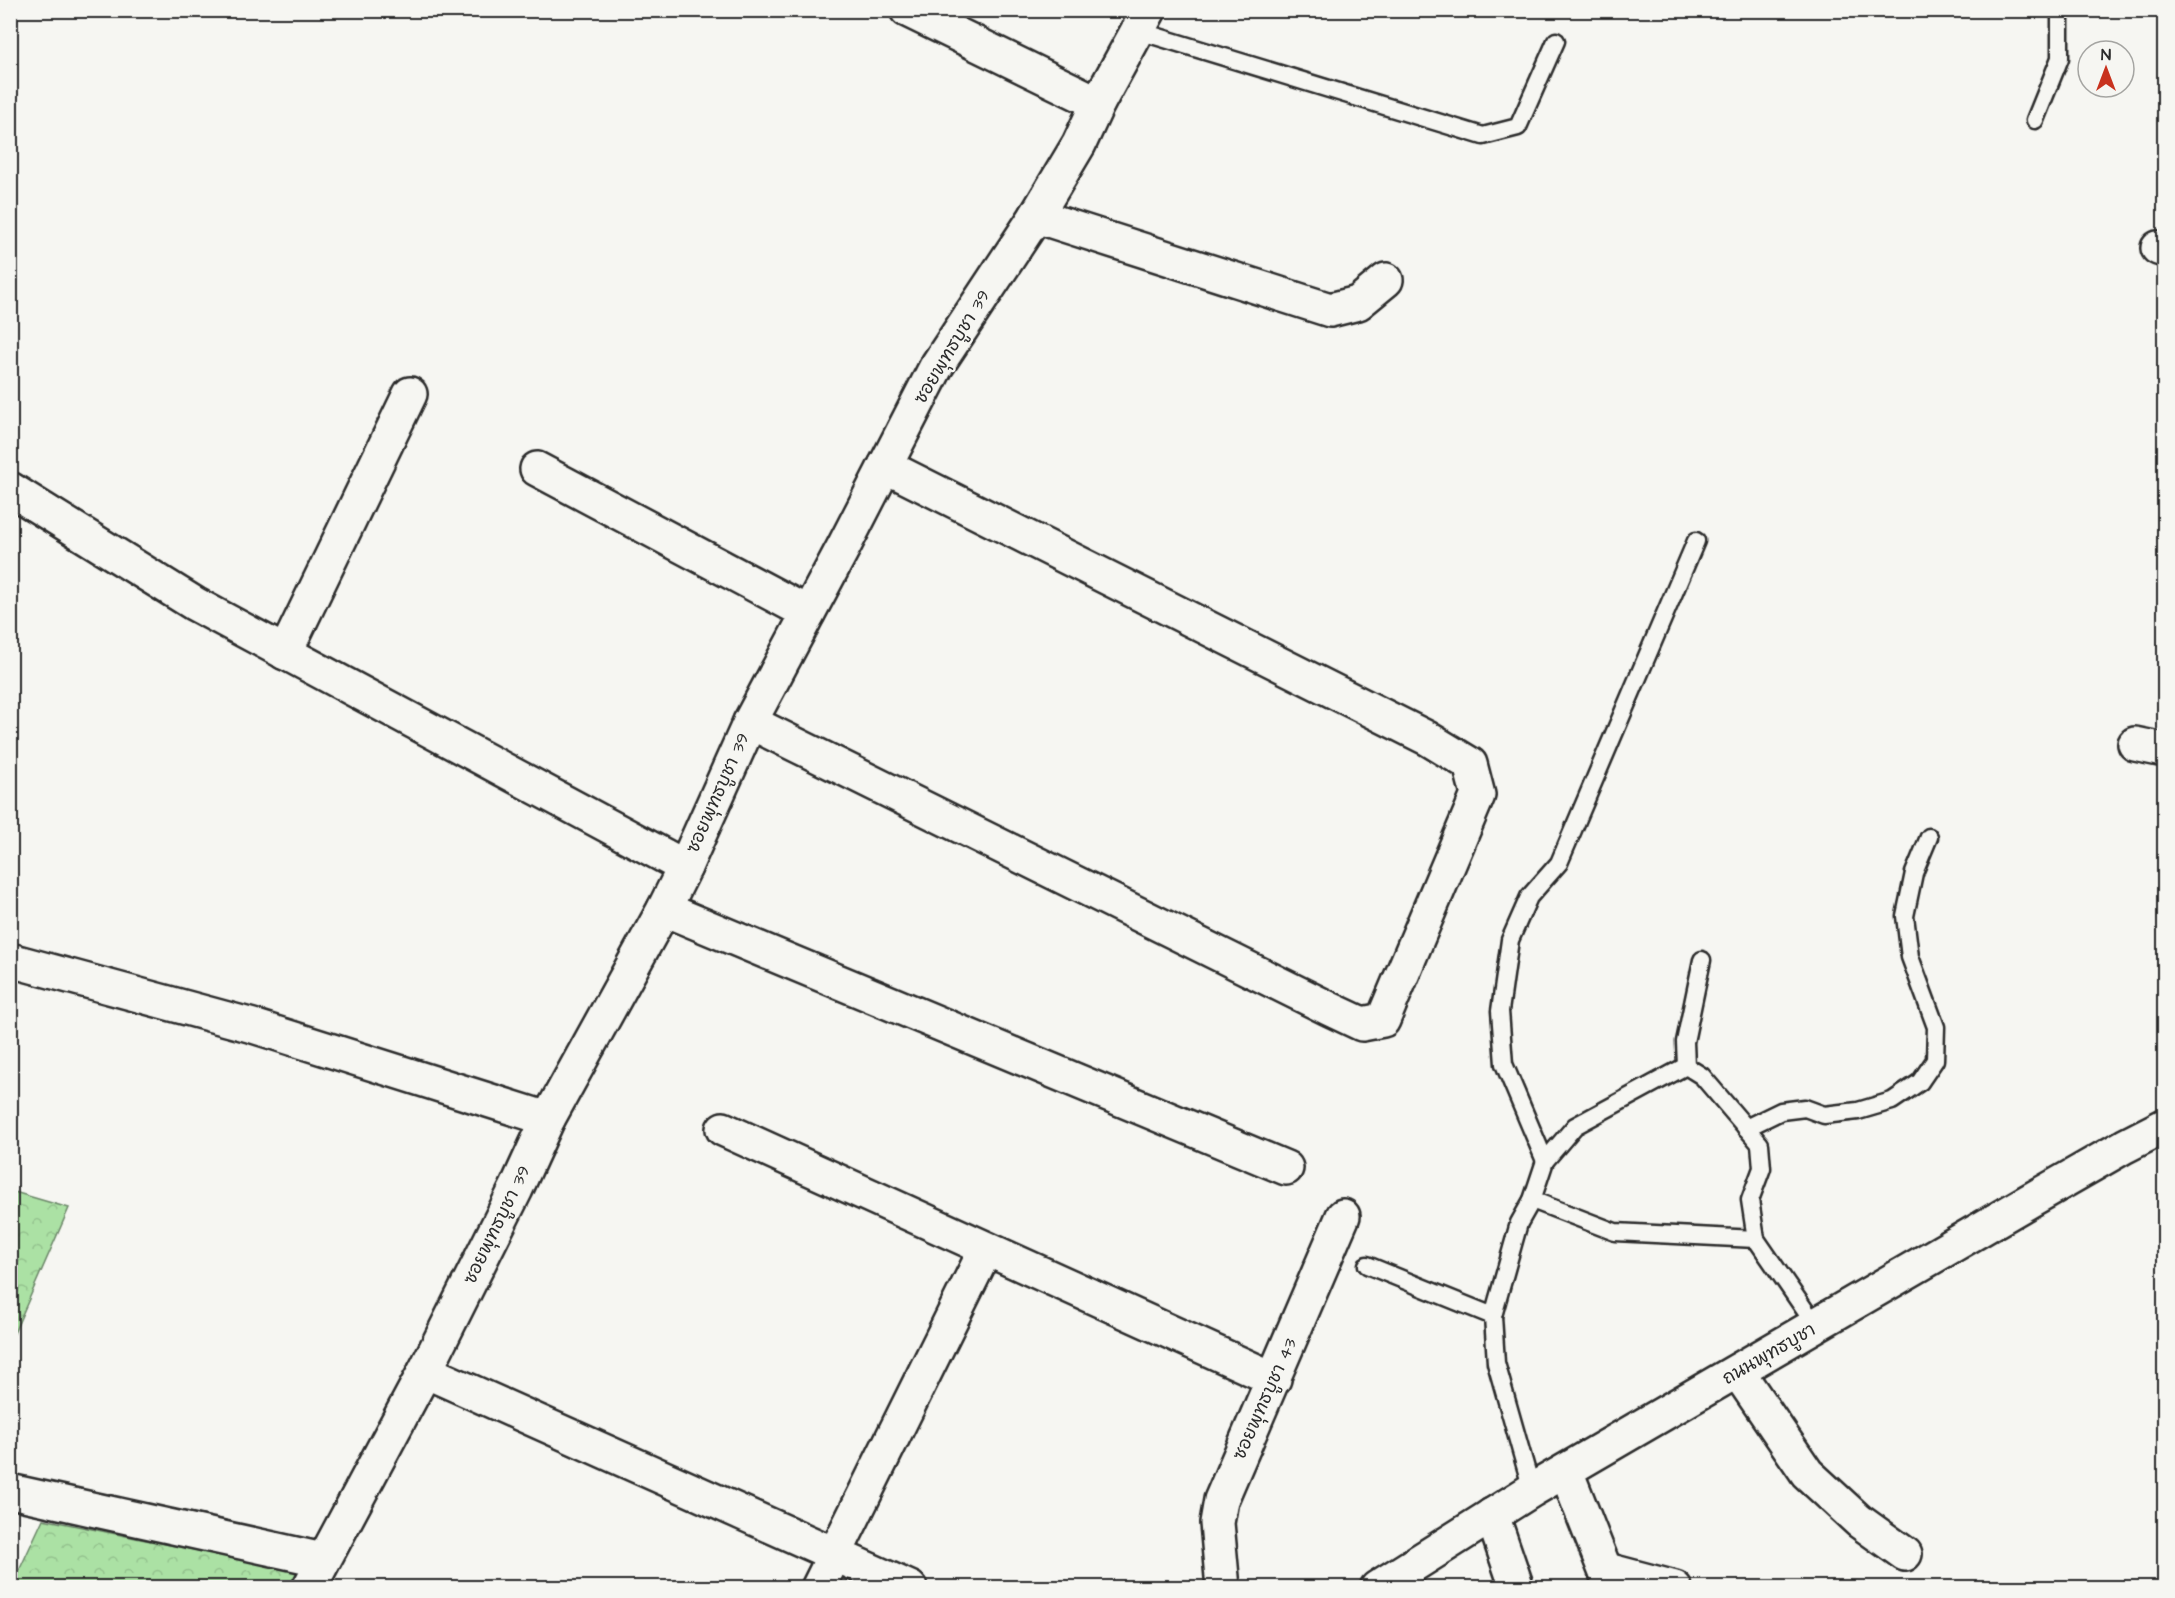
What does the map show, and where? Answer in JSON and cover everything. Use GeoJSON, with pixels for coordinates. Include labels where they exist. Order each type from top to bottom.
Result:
{"type":"FeatureCollection","features":[{"type":"Feature","properties":{"kind":"street"},"geometry":{"type":"LineString","coordinates":[[907,10],[1098,103]]}},
{"type":"Feature","properties":{"kind":"street","name":"ซอยพุทธบูชา 39"},"geometry":{"type":"LineString","coordinates":[[316,1574],[425,1371],[516,1189],[548,1119],[664,909],[750,722],[936,367],[1036,216],[1078,144],[1144,21]]}},
{"type":"Feature","properties":{"kind":"street"},"geometry":{"type":"LineString","coordinates":[[1036,216],[1330,310],[1358,303],[1386,280]]}},
{"type":"Feature","properties":{"kind":"street"},"geometry":{"type":"LineString","coordinates":[[285,652],[410,394]]}},
{"type":"Feature","properties":{"kind":"street"},"geometry":{"type":"LineString","coordinates":[[750,722],[1330,1009],[1362,1024],[1383,1020],[1478,795],[1470,764],[1427,738],[885,465]]}},
{"type":"Feature","properties":{"kind":"street"},"geometry":{"type":"LineString","coordinates":[[537,469],[808,613]]}},
{"type":"Feature","properties":{"kind":"street"},"geometry":{"type":"LineString","coordinates":[[10,489],[195,604],[685,867]]}},
{"type":"Feature","properties":{"kind":"street"},"geometry":{"type":"LineString","coordinates":[[664,909],[1286,1168]]}},
{"type":"Feature","properties":{"kind":"street"},"geometry":{"type":"LineString","coordinates":[[10,960],[254,1026],[548,1119]]}},
{"type":"Feature","properties":{"kind":"street","name":"ถนนพุทธบูชา"},"geometry":{"type":"LineString","coordinates":[[1377,1587],[1532,1490],[2038,1196],[2164,1126]]}},
{"type":"Feature","properties":{"kind":"street"},"geometry":{"type":"LineString","coordinates":[[723,1129],[1274,1379]]}},
{"type":"Feature","properties":{"kind":"street","name":"ซอยพุทธบูชา 43"},"geometry":{"type":"LineString","coordinates":[[1223,1587],[1217,1524],[1221,1500],[1343,1216]]}},
{"type":"Feature","properties":{"kind":"street"},"geometry":{"type":"LineString","coordinates":[[818,1587],[986,1249]]}},
{"type":"Feature","properties":{"kind":"street"},"geometry":{"type":"LineString","coordinates":[[425,1371],[910,1587]]}},
{"type":"Feature","properties":{"kind":"street"},"geometry":{"type":"LineString","coordinates":[[1738,1372],[1808,1473],[1859,1521],[1905,1554]]}},
{"type":"Feature","properties":{"kind":"street"},"geometry":{"type":"LineString","coordinates":[[1566,1471],[1610,1579],[1675,1587]]}},
{"type":"Feature","properties":{"kind":"street"},"geometry":{"type":"LineString","coordinates":[[10,1491],[316,1574]]}},
{"type":"Feature","properties":{"kind":"street"},"geometry":{"type":"LineString","coordinates":[[1492,1515],[1517,1587]]}},
{"type":"Feature","properties":{"kind":"lane"},"geometry":{"type":"LineString","coordinates":[[2035,120],[2060,58],[2060,10]]}},
{"type":"Feature","properties":{"kind":"lane"},"geometry":{"type":"LineString","coordinates":[[1144,21],[1483,136],[1518,127],[1556,41]]}},
{"type":"Feature","properties":{"kind":"lane"},"geometry":{"type":"LineString","coordinates":[[1545,1161],[1504,1064],[1500,1011],[1510,940],[1529,897],[1559,863],[1695,541]]}},
{"type":"Feature","properties":{"kind":"lane"},"geometry":{"type":"LineString","coordinates":[[1746,1128],[1781,1111],[1805,1108],[1824,1114],[1858,1111],[1892,1101],[1920,1082],[1935,1060],[1936,1027],[1910,957],[1905,916],[1914,873],[1929,837]]}},
{"type":"Feature","properties":{"kind":"lane"},"geometry":{"type":"LineString","coordinates":[[1686,1066],[1685,1042],[1702,960]]}},
{"type":"Feature","properties":{"kind":"lane"},"geometry":{"type":"LineString","coordinates":[[1532,1490],[1496,1363],[1494,1316],[1519,1223],[1532,1200],[1545,1161],[1575,1126],[1686,1066]]}},
{"type":"Feature","properties":{"kind":"lane"},"geometry":{"type":"LineString","coordinates":[[1686,1066],[1702,1076],[1760,1144],[1762,1168],[1750,1200],[1756,1239],[1816,1326]]}},
{"type":"Feature","properties":{"kind":"lane"},"geometry":{"type":"LineString","coordinates":[[1532,1200],[1615,1232],[1756,1239]]}},
{"type":"Feature","properties":{"kind":"lane"},"geometry":{"type":"LineString","coordinates":[[1367,1265],[1494,1316]]}},
{"type":"Feature","properties":{"kind":"green space"},"geometry":{"type":"Polygon","coordinates":[[[10,1191],[69,1208],[11,1340],[10,1191]]]}},
{"type":"Feature","properties":{"kind":"green space"},"geometry":{"type":"Polygon","coordinates":[[[43,1519],[302,1572],[293,1587],[11,1588],[43,1519]]]}}]}
